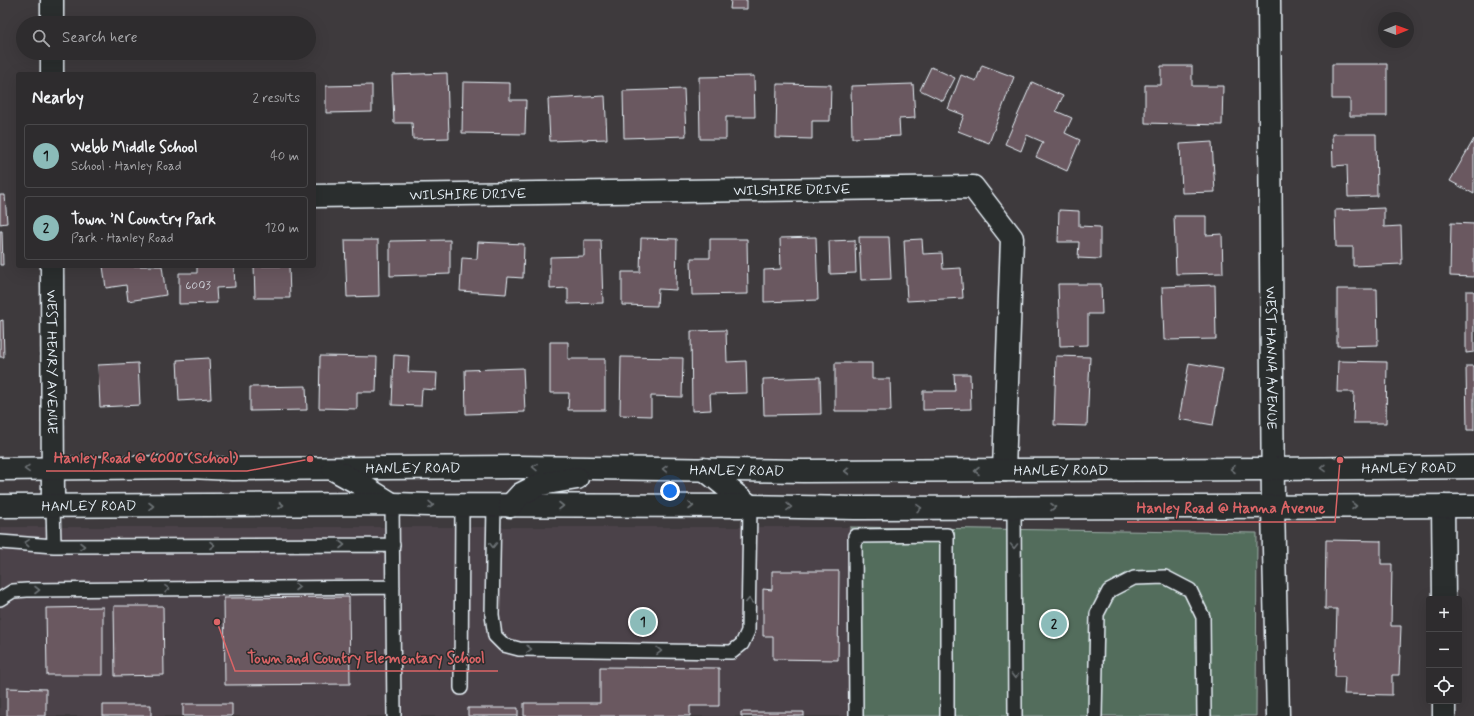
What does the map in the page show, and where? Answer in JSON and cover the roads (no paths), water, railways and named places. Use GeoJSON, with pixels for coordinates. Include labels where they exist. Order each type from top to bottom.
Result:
{"type":"FeatureCollection","features":[{"type":"Feature","properties":{"kind":"main road"},"geometry":{"type":"LineString","coordinates":[[52,0],[52,16]]}},
{"type":"Feature","properties":{"kind":"main road","name":"WEST HANNA AVENUE"},"geometry":{"type":"LineString","coordinates":[[1269,0],[1272,469],[1278,716]]}},
{"type":"Feature","properties":{"kind":"main road"},"geometry":{"type":"LineString","coordinates":[[52,60],[52,72]]}},
{"type":"Feature","properties":{"kind":"main road","name":"WILSHIRE DRIVE"},"geometry":{"type":"LineString","coordinates":[[316,196],[973,187],[1012,238],[1004,470]]}},
{"type":"Feature","properties":{"kind":"main road","name":"WEST HENRY AVENUE"},"geometry":{"type":"LineString","coordinates":[[52,268],[53,506]]}},
{"type":"Feature","properties":{"kind":"main road","name":"HANLEY ROAD"},"geometry":{"type":"LineString","coordinates":[[0,469],[190,467],[232,469],[518,467],[803,471],[1474,467]]}},
{"type":"Feature","properties":{"kind":"main road"},"geometry":{"type":"LineString","coordinates":[[330,468],[356,481],[392,504]]}},
{"type":"Feature","properties":{"kind":"main road"},"geometry":{"type":"LineString","coordinates":[[502,506],[541,484],[633,469]]}},
{"type":"Feature","properties":{"kind":"main road"},"geometry":{"type":"LineString","coordinates":[[704,469],[750,506]]}},
{"type":"Feature","properties":{"kind":"main road","name":"HANLEY ROAD"},"geometry":{"type":"LineString","coordinates":[[0,506],[392,504],[462,506],[750,506],[855,508],[1474,506]]}},
{"type":"Feature","properties":{"kind":"main road"},"geometry":{"type":"LineString","coordinates":[[1443,506],[1444,596]]}},
{"type":"Feature","properties":{"kind":"main road"},"geometry":{"type":"LineString","coordinates":[[1444,704],[1444,716]]}},
{"type":"Feature","properties":{"kind":"lane"},"geometry":{"type":"LineString","coordinates":[[392,504],[394,716]]}},
{"type":"Feature","properties":{"kind":"lane"},"geometry":{"type":"LineString","coordinates":[[53,506],[54,546]]}},
{"type":"Feature","properties":{"kind":"lane"},"geometry":{"type":"LineString","coordinates":[[461,688],[462,506]]}},
{"type":"Feature","properties":{"kind":"lane"},"geometry":{"type":"LineString","coordinates":[[502,506],[492,615],[495,636],[504,645],[519,649],[732,652],[742,644],[748,631],[750,506]]}},
{"type":"Feature","properties":{"kind":"lane"},"geometry":{"type":"LineString","coordinates":[[1014,508],[1015,716]]}},
{"type":"Feature","properties":{"kind":"lane"},"geometry":{"type":"LineString","coordinates":[[856,716],[855,536],[947,535],[947,716]]}},
{"type":"Feature","properties":{"kind":"lane"},"geometry":{"type":"LineString","coordinates":[[0,542],[54,546],[392,545]]}},
{"type":"Feature","properties":{"kind":"lane"},"geometry":{"type":"LineString","coordinates":[[1095,716],[1097,614],[1110,591],[1134,578],[1165,576],[1190,590],[1203,617],[1204,716]]}},
{"type":"Feature","properties":{"kind":"lane"},"geometry":{"type":"LineString","coordinates":[[0,599],[13,591],[28,590],[393,587]]}},
{"type":"Feature","properties":{"kind":"place","name":"Hanley Road @ 6000 (School)"},"geometry":{"type":"Point","coordinates":[310,459]}},
{"type":"Feature","properties":{"kind":"place","name":"Hanley Road @ Hanna Avenue"},"geometry":{"type":"Point","coordinates":[1340,460]}},
{"type":"Feature","properties":{"kind":"place","name":"Town and Country Elementary School"},"geometry":{"type":"Point","coordinates":[217,622]}},
{"type":"Feature","properties":{"kind":"place","name":"Webb Middle School"},"geometry":{"type":"Point","coordinates":[643,622]}},
{"type":"Feature","properties":{"kind":"place","name":"Town ’N Country Park"},"geometry":{"type":"Point","coordinates":[1054,624]}}]}
